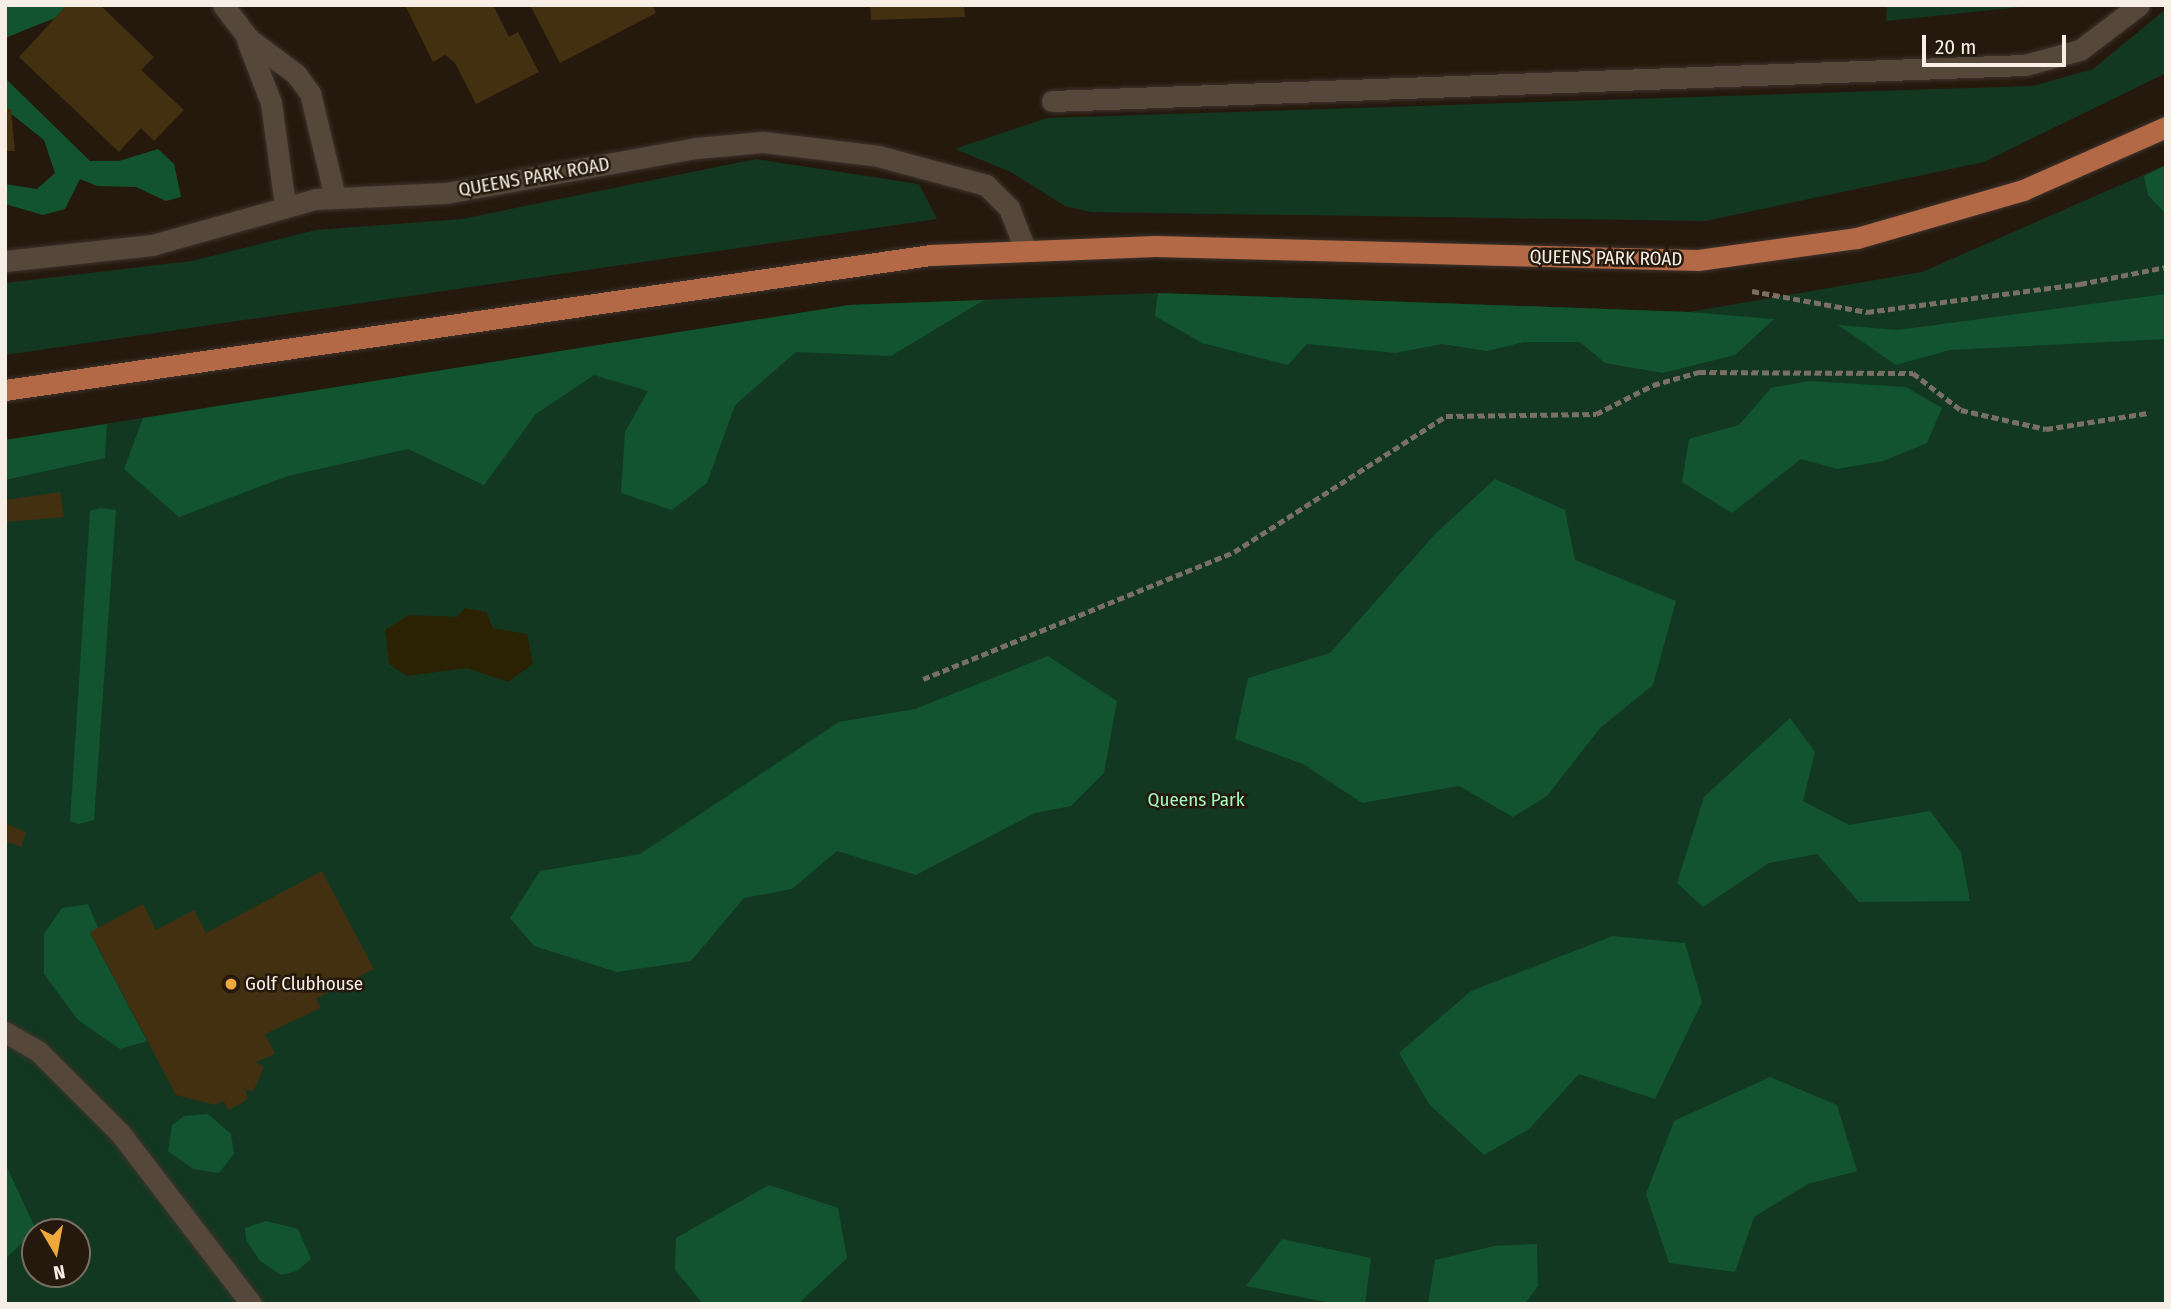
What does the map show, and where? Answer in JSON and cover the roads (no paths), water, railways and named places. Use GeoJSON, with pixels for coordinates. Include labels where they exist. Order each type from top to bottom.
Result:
{"type":"FeatureCollection","features":[{"type":"Feature","properties":{"kind":"main road","name":"QUEENS PARK ROAD"},"geometry":{"type":"LineString","coordinates":[[5,390],[846,265],[1025,249],[1155,246],[1698,260],[1857,238],[2022,190],[2166,127]]}},
{"type":"Feature","properties":{"kind":"street"},"geometry":{"type":"LineString","coordinates":[[223,5],[243,32],[296,75],[310,93],[335,197]]}},
{"type":"Feature","properties":{"kind":"street"},"geometry":{"type":"LineString","coordinates":[[1052,101],[2025,65],[2080,50],[2139,5]]}},
{"type":"Feature","properties":{"kind":"street"},"geometry":{"type":"LineString","coordinates":[[243,32],[271,103],[285,205]]}},
{"type":"Feature","properties":{"kind":"street","name":"QUEENS PARK ROAD"},"geometry":{"type":"LineString","coordinates":[[5,261],[152,245],[285,205],[335,197],[446,193],[695,148],[784,142],[891,159],[986,185],[1006,202],[1025,249]]}},
{"type":"Feature","properties":{"kind":"street"},"geometry":{"type":"LineString","coordinates":[[5,1032],[38,1051],[120,1133],[251,1304]]}},
{"type":"Feature","properties":{"kind":"place","name":"Golf Clubhouse"},"geometry":{"type":"Point","coordinates":[231,984]}},
{"type":"Feature","properties":{"kind":"park label","name":"Queens Park"},"geometry":{"type":"Point","coordinates":[1196,800]}}]}
